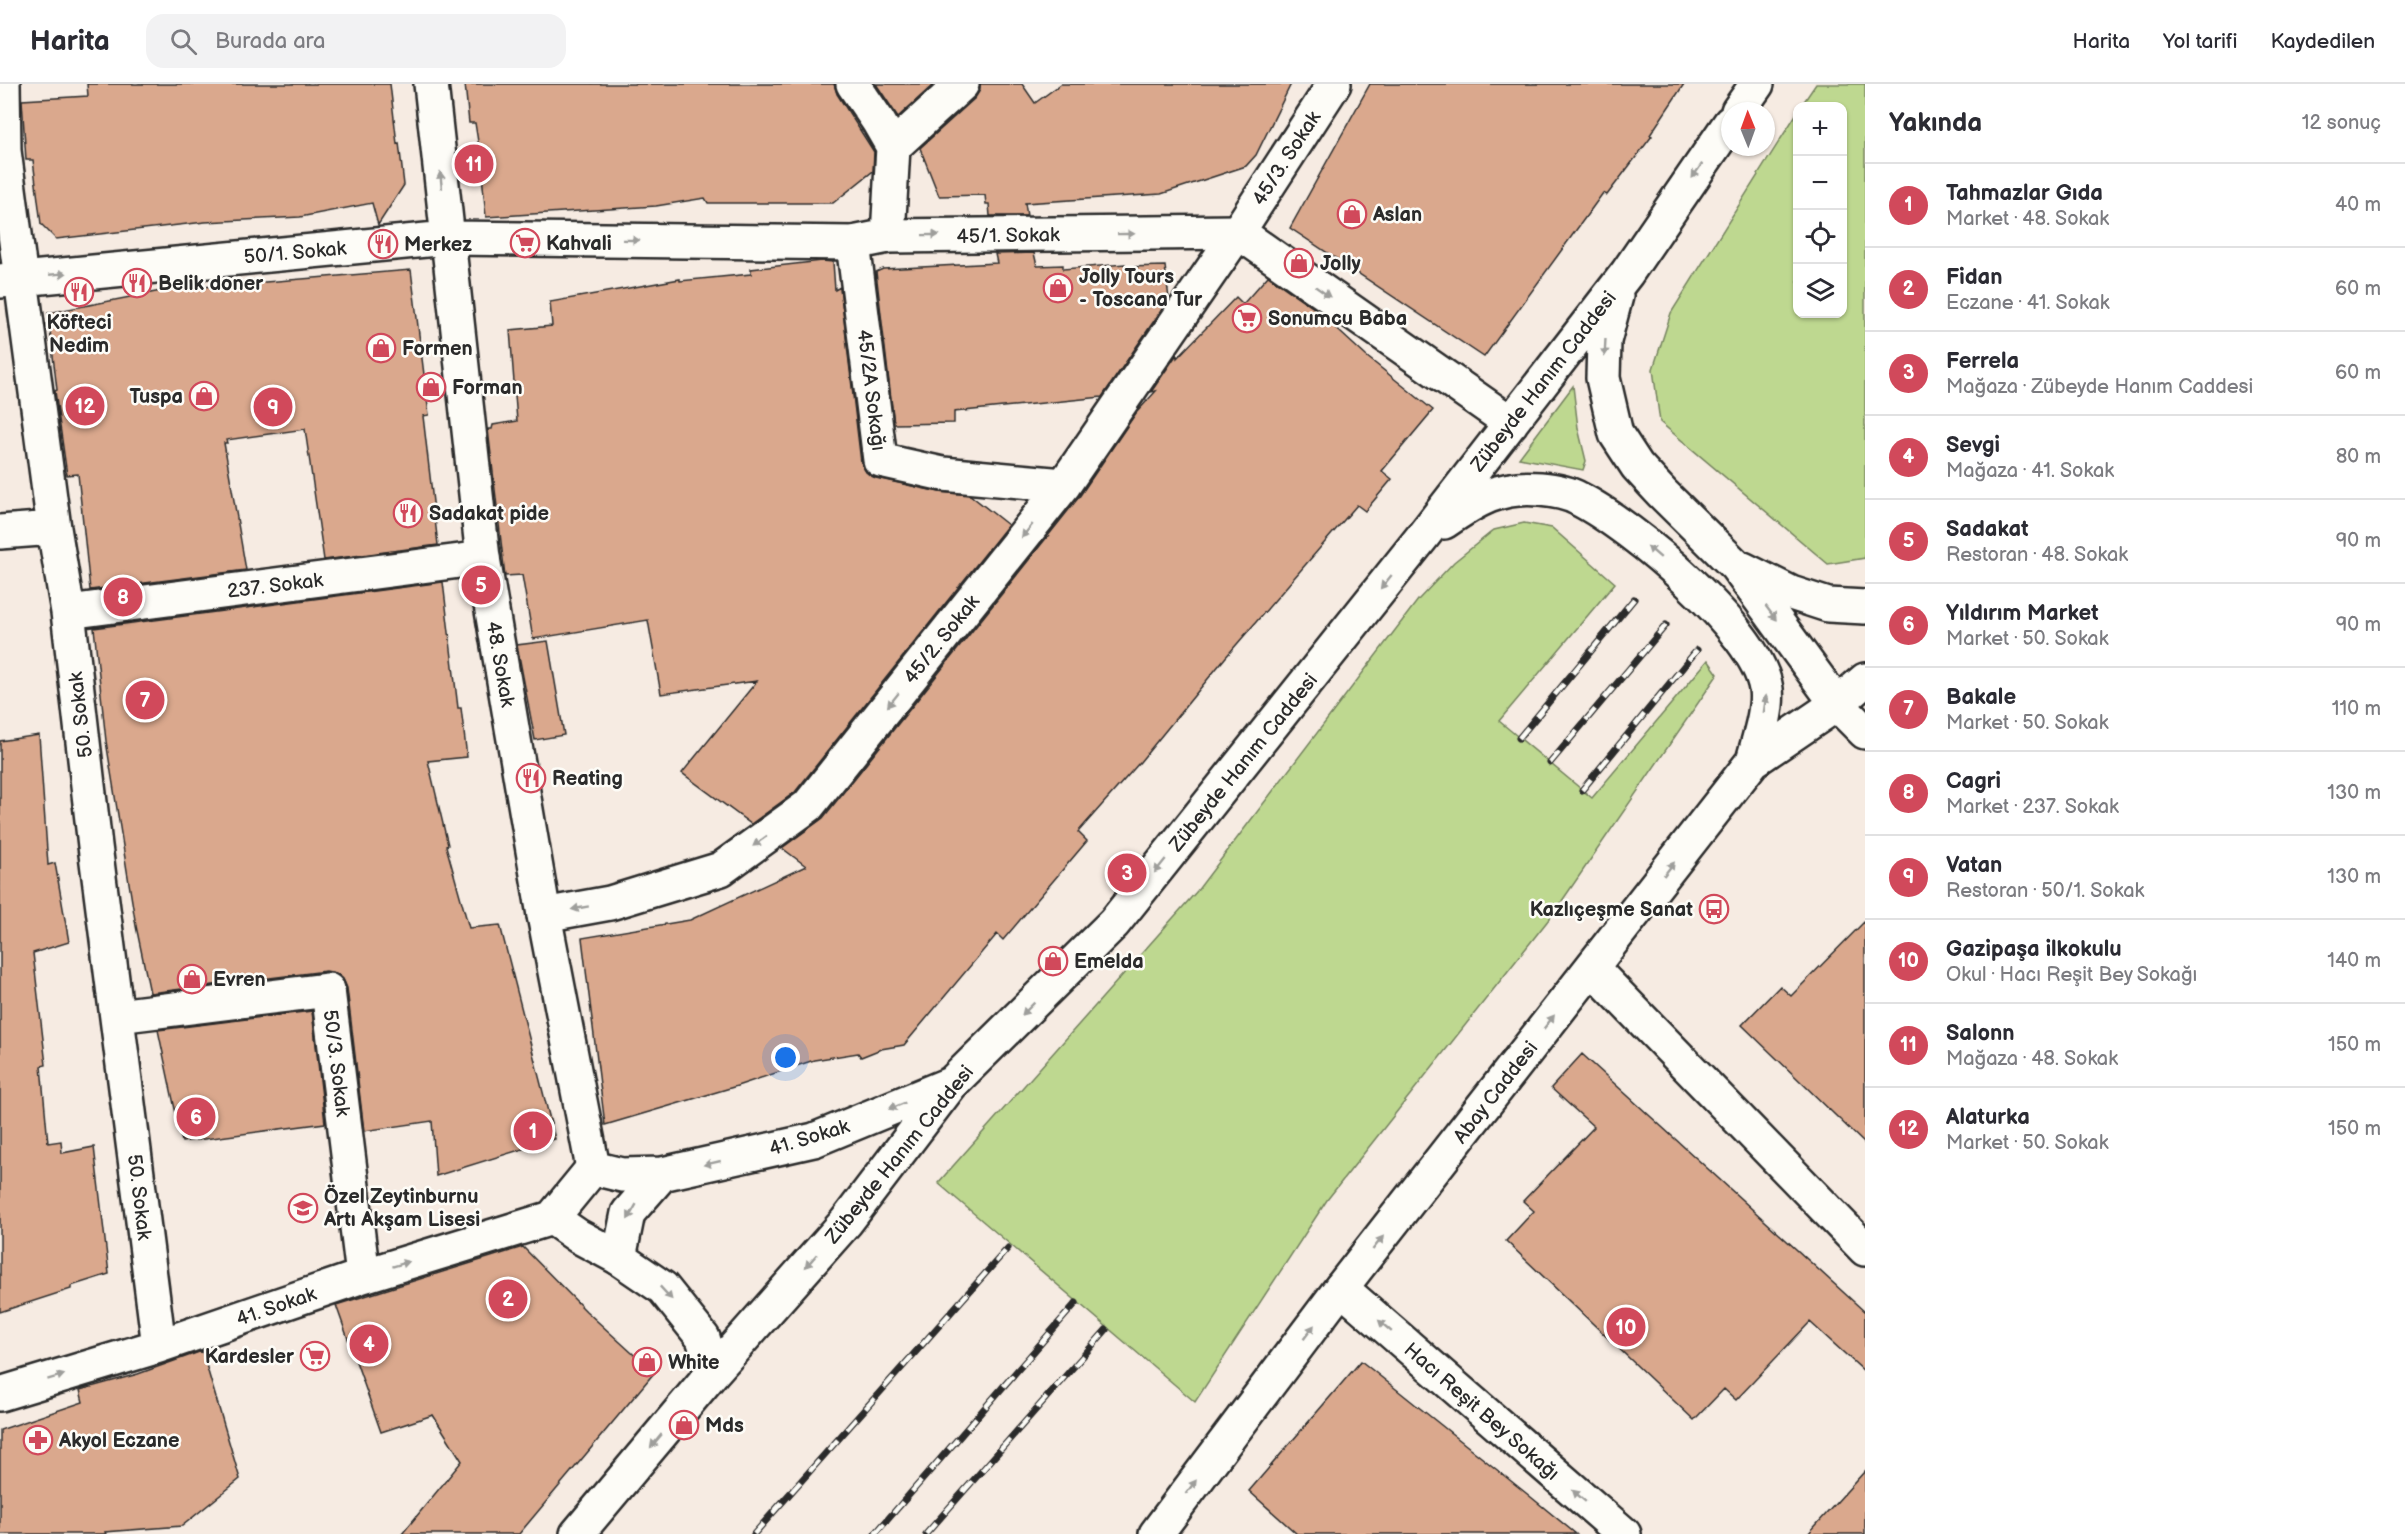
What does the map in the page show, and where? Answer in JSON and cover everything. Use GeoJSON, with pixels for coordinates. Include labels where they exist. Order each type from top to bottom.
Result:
{"type":"FeatureCollection","features":[{"type":"Feature","properties":{"kind":"main road","name":"50. Sokak"},"geometry":{"type":"LineString","coordinates":[[3,84],[2,151],[10,279],[68,612],[159,1346]]}},
{"type":"Feature","properties":{"kind":"main road","name":"48. Sokak"},"geometry":{"type":"LineString","coordinates":[[431,84],[483,558],[543,915],[593,1168]]}},
{"type":"Feature","properties":{"kind":"main road"},"geometry":{"type":"LineString","coordinates":[[853,84],[893,147],[888,236]]}},
{"type":"Feature","properties":{"kind":"main road"},"geometry":{"type":"LineString","coordinates":[[893,147],[962,84]]}},
{"type":"Feature","properties":{"kind":"main road","name":"45/3. Sokak"},"geometry":{"type":"LineString","coordinates":[[1238,232],[1334,84]]}},
{"type":"Feature","properties":{"kind":"main road"},"geometry":{"type":"LineString","coordinates":[[1744,102],[1757,84]]}},
{"type":"Feature","properties":{"kind":"main road","name":"Zübeyde Hanım Caddesi"},"geometry":{"type":"LineString","coordinates":[[577,1534],[713,1372],[846,1222],[951,1084],[1114,923],[1423,536],[1627,273],[1721,136]]}},
{"type":"Feature","properties":{"kind":"main road","name":"45/1. Sokak"},"geometry":{"type":"LineString","coordinates":[[447,238],[853,243],[888,236],[1238,232]]}},
{"type":"Feature","properties":{"kind":"main road"},"geometry":{"type":"LineString","coordinates":[[1238,232],[1511,423]]}},
{"type":"Feature","properties":{"kind":"main road","name":"45/2. Sokak"},"geometry":{"type":"LineString","coordinates":[[543,915],[610,903],[721,869],[808,806],[1064,485],[1238,232]]}},
{"type":"Feature","properties":{"kind":"main road","name":"50/1. Sokak"},"geometry":{"type":"LineString","coordinates":[[10,279],[447,238]]}},
{"type":"Feature","properties":{"kind":"main road","name":"45/2A Sokağı"},"geometry":{"type":"LineString","coordinates":[[853,243],[880,460],[943,474],[1064,485]]}},
{"type":"Feature","properties":{"kind":"main road"},"geometry":{"type":"LineString","coordinates":[[1627,273],[1613,302],[1604,341],[1604,378],[1616,434],[1637,466],[1736,566],[1838,704],[1865,732]]}},
{"type":"Feature","properties":{"kind":"main road"},"geometry":{"type":"LineString","coordinates":[[1423,536],[1478,499],[1506,489],[1541,489],[1577,497],[1628,529],[1703,596],[1735,630],[1760,665],[1767,691],[1753,761]]}},
{"type":"Feature","properties":{"kind":"main road"},"geometry":{"type":"LineString","coordinates":[[0,532],[54,528]]}},
{"type":"Feature","properties":{"kind":"main road","name":"237. Sokak"},"geometry":{"type":"LineString","coordinates":[[68,612],[483,558]]}},
{"type":"Feature","properties":{"kind":"main road"},"geometry":{"type":"LineString","coordinates":[[1736,566],[1791,593],[1828,605],[1865,607]]}},
{"type":"Feature","properties":{"kind":"main road","name":"Abay Caddesi"},"geometry":{"type":"LineString","coordinates":[[1156,1534],[1341,1288],[1753,761],[1838,704],[1865,680]]}},
{"type":"Feature","properties":{"kind":"main road"},"geometry":{"type":"LineString","coordinates":[[1592,968],[1865,1249]]}},
{"type":"Feature","properties":{"kind":"main road","name":"50/3. Sokak"},"geometry":{"type":"LineString","coordinates":[[117,1016],[328,990],[363,1276]]}},
{"type":"Feature","properties":{"kind":"main road","name":"41. Sokak"},"geometry":{"type":"LineString","coordinates":[[593,1168],[622,1175],[662,1174],[814,1140],[951,1084]]}},
{"type":"Feature","properties":{"kind":"main road"},"geometry":{"type":"LineString","coordinates":[[593,1168],[552,1218],[578,1236],[619,1258],[663,1288],[703,1338],[713,1372]]}},
{"type":"Feature","properties":{"kind":"main road"},"geometry":{"type":"LineString","coordinates":[[619,1258],[628,1213],[662,1174]]}},
{"type":"Feature","properties":{"kind":"main road","name":"41. Sokak"},"geometry":{"type":"LineString","coordinates":[[0,1394],[159,1346],[363,1276],[552,1218]]}},
{"type":"Feature","properties":{"kind":"main road","name":"Hacı Reşit Bey Sokağı"},"geometry":{"type":"LineString","coordinates":[[1341,1288],[1624,1534]]}},
{"type":"Feature","properties":{"kind":"green space"},"geometry":{"type":"Polygon","coordinates":[[[1816,84],[1865,84],[1865,558],[1828,564],[1660,422],[1653,369],[1671,313],[1770,156],[1775,156],[1775,148],[1793,119],[1793,318],[1847,318],[1847,102],[1804,102],[1816,84]]]}},
{"type":"Feature","properties":{"kind":"green space"},"geometry":{"type":"Polygon","coordinates":[[[1573,386],[1578,428],[1586,461],[1583,470],[1519,458],[1573,386]]]}},
{"type":"Feature","properties":{"kind":"green space"},"geometry":{"type":"Polygon","coordinates":[[[1524,523],[1552,528],[1615,583],[1499,721],[1592,798],[1708,660],[1718,674],[1553,914],[1327,1200],[1195,1402],[938,1183],[1197,891],[1418,600],[1454,562],[1494,530],[1524,523]]]}},
{"type":"Feature","properties":{"kind":"building"},"geometry":{"type":"Polygon","coordinates":[[[87,84],[390,84],[404,185],[378,225],[372,203],[300,217],[205,222],[56,239],[41,224],[33,160],[26,160],[22,100],[88,96],[87,84]]]}},
{"type":"Feature","properties":{"kind":"building"},"geometry":{"type":"Polygon","coordinates":[[[465,84],[834,84],[837,94],[874,152],[873,171],[833,203],[708,203],[705,198],[656,206],[486,217],[480,154],[475,123],[469,123],[465,84]]]}},
{"type":"Feature","properties":{"kind":"building"},"geometry":{"type":"Polygon","coordinates":[[[876,84],[934,84],[898,117],[876,84]]]}},
{"type":"Feature","properties":{"kind":"building"},"geometry":{"type":"Polygon","coordinates":[[[980,84],[1022,84],[1035,103],[1061,84],[1291,84],[1256,155],[1246,166],[1161,194],[1025,203],[1027,216],[990,216],[989,204],[986,204],[985,195],[939,196],[920,148],[975,98],[980,90],[980,84]]]}},
{"type":"Feature","properties":{"kind":"building"},"geometry":{"type":"Polygon","coordinates":[[[1370,84],[1684,84],[1650,135],[1652,136],[1607,195],[1603,193],[1484,357],[1290,228],[1370,84]]]}},
{"type":"Feature","properties":{"kind":"building"},"geometry":{"type":"Polygon","coordinates":[[[1034,253],[1037,266],[1063,265],[1063,269],[1125,264],[1125,267],[1165,266],[1169,299],[1102,397],[954,412],[954,423],[894,424],[876,272],[883,269],[997,263],[995,254],[1034,253]]]}},
{"type":"Feature","properties":{"kind":"building"},"geometry":{"type":"Polygon","coordinates":[[[822,261],[833,262],[835,290],[840,287],[861,462],[866,472],[876,478],[939,492],[970,495],[1008,525],[795,792],[751,824],[682,773],[757,681],[661,694],[648,620],[533,639],[522,575],[505,576],[488,429],[492,429],[493,425],[517,421],[510,330],[552,326],[550,302],[680,279],[680,281],[751,274],[751,269],[822,261]]]}},
{"type":"Feature","properties":{"kind":"building"},"geometry":{"type":"Polygon","coordinates":[[[411,270],[429,415],[423,416],[438,545],[324,560],[305,429],[226,440],[227,443],[224,443],[246,570],[90,590],[78,474],[67,475],[55,391],[57,390],[48,313],[166,290],[411,270]]]}},
{"type":"Feature","properties":{"kind":"building"},"geometry":{"type":"Polygon","coordinates":[[[1268,276],[1315,309],[1366,356],[1433,410],[1382,471],[1392,479],[1365,511],[1357,505],[1225,658],[1140,762],[1078,832],[1087,841],[1003,940],[997,934],[904,1045],[881,1049],[861,1057],[858,1053],[814,1060],[737,1086],[605,1125],[582,938],[690,920],[806,866],[782,848],[823,818],[1079,497],[1136,413],[1156,391],[1151,392],[1177,354],[1177,358],[1236,297],[1243,304],[1268,276]]]}},
{"type":"Feature","properties":{"kind":"building"},"geometry":{"type":"Polygon","coordinates":[[[443,582],[458,708],[461,708],[467,757],[428,761],[448,845],[446,846],[469,928],[500,925],[555,1139],[436,1176],[432,1121],[364,1131],[347,988],[343,979],[336,973],[326,971],[150,993],[136,926],[106,741],[94,628],[443,582]]]}},
{"type":"Feature","properties":{"kind":"building"},"geometry":{"type":"Polygon","coordinates":[[[548,641],[564,735],[535,740],[517,645],[548,641]]]}},
{"type":"Feature","properties":{"kind":"building"},"geometry":{"type":"Polygon","coordinates":[[[39,735],[48,865],[55,863],[69,942],[33,953],[46,1065],[41,1066],[48,1143],[61,1141],[62,1153],[94,1147],[109,1274],[0,1312],[0,741],[39,735]]]}},
{"type":"Feature","properties":{"kind":"building"},"geometry":{"type":"Polygon","coordinates":[[[1865,921],[1865,1144],[1742,1025],[1780,986],[1791,996],[1865,921]]]}},
{"type":"Feature","properties":{"kind":"building"},"geometry":{"type":"Polygon","coordinates":[[[312,1011],[325,1123],[182,1142],[158,1030],[312,1011]]]}},
{"type":"Feature","properties":{"kind":"building"},"geometry":{"type":"Polygon","coordinates":[[[1582,1054],[1865,1312],[1865,1372],[1810,1322],[1736,1400],[1724,1389],[1694,1420],[1506,1241],[1534,1211],[1523,1201],[1594,1127],[1551,1088],[1582,1054]]]}},
{"type":"Feature","properties":{"kind":"building"},"geometry":{"type":"Polygon","coordinates":[[[523,1247],[586,1311],[654,1373],[519,1534],[402,1534],[462,1461],[433,1415],[381,1432],[336,1305],[523,1247]]]}},
{"type":"Feature","properties":{"kind":"building"},"geometry":{"type":"Polygon","coordinates":[[[202,1351],[240,1479],[182,1526],[105,1532],[106,1534],[0,1534],[0,1430],[83,1402],[80,1390],[138,1374],[202,1351]]]}},
{"type":"Feature","properties":{"kind":"building"},"geometry":{"type":"Polygon","coordinates":[[[1361,1361],[1576,1534],[1297,1534],[1249,1491],[1361,1361]]]}},
{"type":"Feature","properties":{"kind":"building"},"geometry":{"type":"Polygon","coordinates":[[[1865,1471],[1865,1534],[1808,1534],[1865,1471]]]}},
{"type":"Feature","properties":{"kind":"railway"},"geometry":{"type":"LineString","coordinates":[[1519,738],[1634,599]]}},
{"type":"Feature","properties":{"kind":"railway"},"geometry":{"type":"LineString","coordinates":[[1550,763],[1666,625]]}},
{"type":"Feature","properties":{"kind":"railway"},"geometry":{"type":"LineString","coordinates":[[1582,790],[1697,650]]}},
{"type":"Feature","properties":{"kind":"railway"},"geometry":{"type":"LineString","coordinates":[[754,1534],[1008,1248]]}},
{"type":"Feature","properties":{"kind":"railway"},"geometry":{"type":"LineString","coordinates":[[875,1534],[1076,1303]]}},
{"type":"Feature","properties":{"kind":"railway"},"geometry":{"type":"LineString","coordinates":[[926,1534],[1106,1330]]}},
{"type":"Feature","properties":{"kind":"place","name":"Salonn"},"geometry":{"type":"Point","coordinates":[474,164]}},
{"type":"Feature","properties":{"kind":"place","name":"Aslan"},"geometry":{"type":"Point","coordinates":[1352,214]}},
{"type":"Feature","properties":{"kind":"place","name":"Kahvali"},"geometry":{"type":"Point","coordinates":[525,243]}},
{"type":"Feature","properties":{"kind":"place","name":"Merkez"},"geometry":{"type":"Point","coordinates":[383,244]}},
{"type":"Feature","properties":{"kind":"place","name":"Jolly"},"geometry":{"type":"Point","coordinates":[1299,263]}},
{"type":"Feature","properties":{"kind":"place","name":"Belik doner"},"geometry":{"type":"Point","coordinates":[137,283]}},
{"type":"Feature","properties":{"kind":"place","name":"Jolly Tours - Toscana Tur"},"geometry":{"type":"Point","coordinates":[1058,288]}},
{"type":"Feature","properties":{"kind":"place","name":"Köfteci Nedim"},"geometry":{"type":"Point","coordinates":[79,292]}},
{"type":"Feature","properties":{"kind":"place","name":"Sonumcu Baba"},"geometry":{"type":"Point","coordinates":[1247,318]}},
{"type":"Feature","properties":{"kind":"place","name":"Formen"},"geometry":{"type":"Point","coordinates":[381,348]}},
{"type":"Feature","properties":{"kind":"place","name":"Forman"},"geometry":{"type":"Point","coordinates":[431,387]}},
{"type":"Feature","properties":{"kind":"place","name":"Tuspa"},"geometry":{"type":"Point","coordinates":[204,396]}},
{"type":"Feature","properties":{"kind":"place","name":"Alaturka"},"geometry":{"type":"Point","coordinates":[85,406]}},
{"type":"Feature","properties":{"kind":"place","name":"Vatan"},"geometry":{"type":"Point","coordinates":[273,407]}},
{"type":"Feature","properties":{"kind":"place","name":"Sadakat pide"},"geometry":{"type":"Point","coordinates":[408,513]}},
{"type":"Feature","properties":{"kind":"place","name":"Sadakat"},"geometry":{"type":"Point","coordinates":[481,585]}},
{"type":"Feature","properties":{"kind":"place","name":"Cagri"},"geometry":{"type":"Point","coordinates":[123,597]}},
{"type":"Feature","properties":{"kind":"place","name":"Bakale"},"geometry":{"type":"Point","coordinates":[145,700]}},
{"type":"Feature","properties":{"kind":"place","name":"Reating"},"geometry":{"type":"Point","coordinates":[531,778]}},
{"type":"Feature","properties":{"kind":"place","name":"Ferrela"},"geometry":{"type":"Point","coordinates":[1127,873]}},
{"type":"Feature","properties":{"kind":"place","name":"Kazlıçeşme Sanat"},"geometry":{"type":"Point","coordinates":[1714,909]}},
{"type":"Feature","properties":{"kind":"place","name":"Emelda"},"geometry":{"type":"Point","coordinates":[1053,961]}},
{"type":"Feature","properties":{"kind":"place","name":"Evren"},"geometry":{"type":"Point","coordinates":[192,979]}},
{"type":"Feature","properties":{"kind":"place","name":"Yıldırım Market"},"geometry":{"type":"Point","coordinates":[196,1117]}},
{"type":"Feature","properties":{"kind":"place","name":"Tahmazlar Gıda"},"geometry":{"type":"Point","coordinates":[533,1131]}},
{"type":"Feature","properties":{"kind":"place","name":"Özel Zeytinburnu Artı Akşam Lisesi"},"geometry":{"type":"Point","coordinates":[303,1208]}},
{"type":"Feature","properties":{"kind":"place","name":"Fidan"},"geometry":{"type":"Point","coordinates":[508,1299]}},
{"type":"Feature","properties":{"kind":"place","name":"Gazipaşa ilkokulu"},"geometry":{"type":"Point","coordinates":[1626,1327]}},
{"type":"Feature","properties":{"kind":"place","name":"Sevgi"},"geometry":{"type":"Point","coordinates":[369,1344]}},
{"type":"Feature","properties":{"kind":"place","name":"Kardesler"},"geometry":{"type":"Point","coordinates":[315,1356]}},
{"type":"Feature","properties":{"kind":"place","name":"White"},"geometry":{"type":"Point","coordinates":[647,1362]}},
{"type":"Feature","properties":{"kind":"place","name":"Mds"},"geometry":{"type":"Point","coordinates":[684,1425]}},
{"type":"Feature","properties":{"kind":"place","name":"Akyol Eczane"},"geometry":{"type":"Point","coordinates":[38,1440]}}]}
